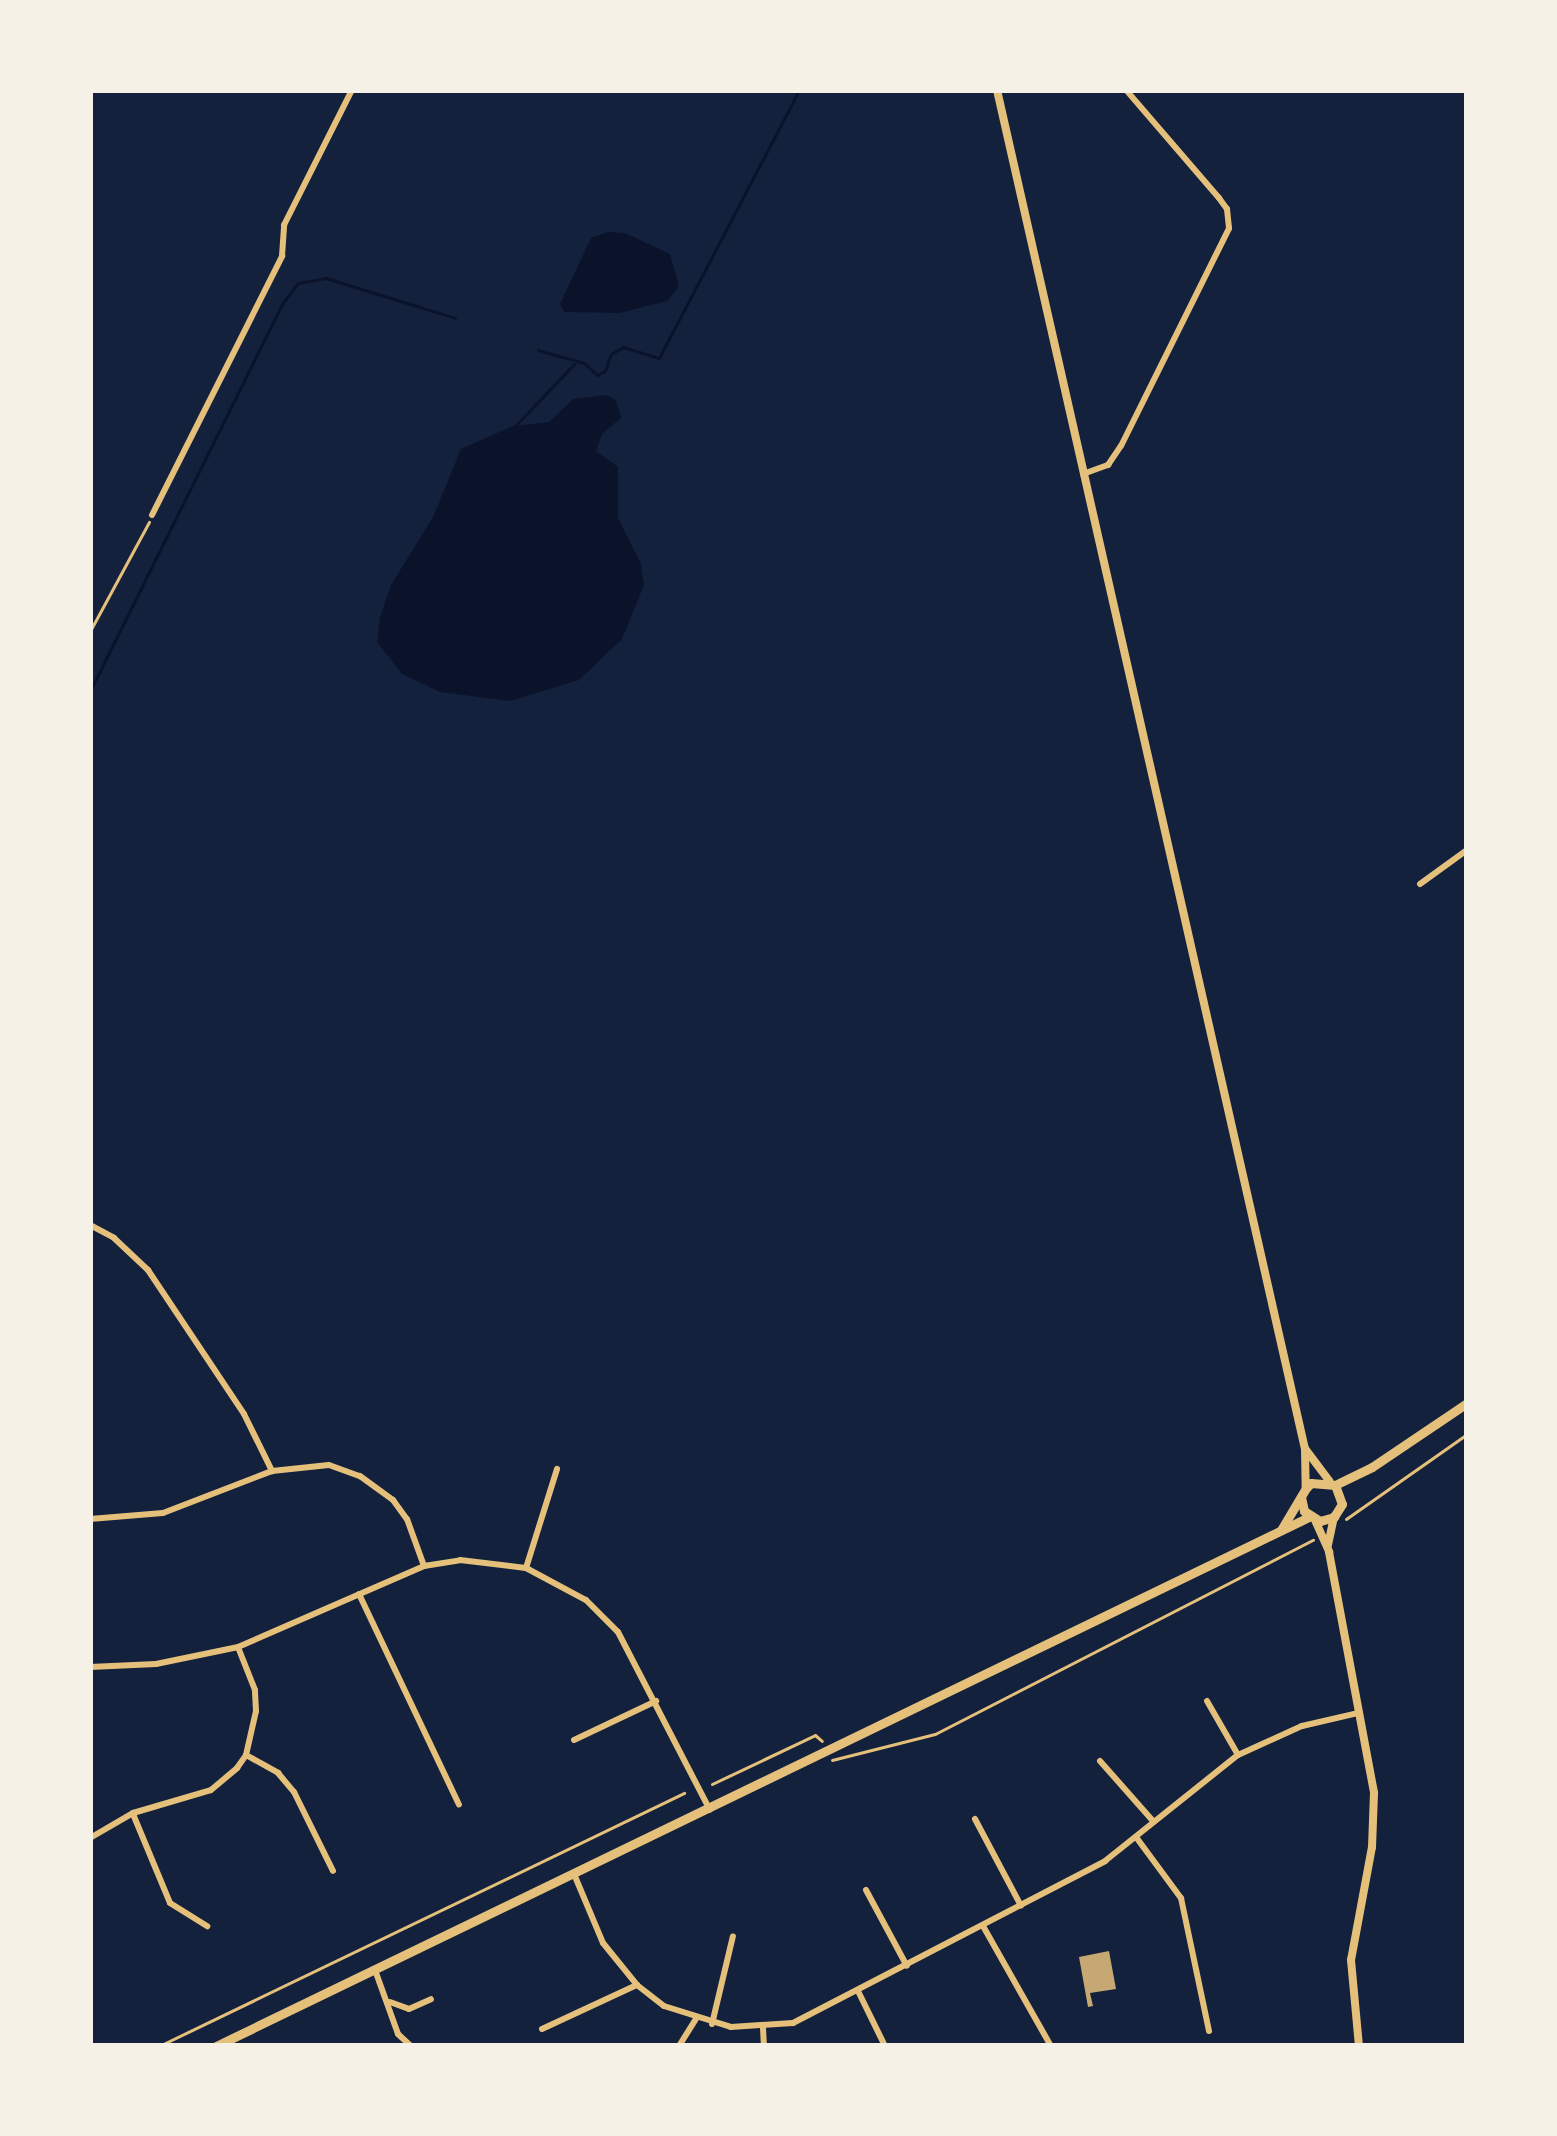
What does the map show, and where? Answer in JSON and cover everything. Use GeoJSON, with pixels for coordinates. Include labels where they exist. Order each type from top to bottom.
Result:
{"type":"FeatureCollection","features":[{"type":"Feature","properties":{"kind":"main road"},"geometry":{"type":"LineString","coordinates":[[998,90],[1305,1448],[1304,1492],[1328,1546],[1362,1713],[1374,1820],[1351,1960],[1359,2046]]}},
{"type":"Feature","properties":{"kind":"main road"},"geometry":{"type":"LineString","coordinates":[[1328,1546],[1342,1497],[1372,1467],[1467,1402]]}},
{"type":"Feature","properties":{"kind":"main road"},"geometry":{"type":"LineString","coordinates":[[1305,1448],[1342,1497]]}},
{"type":"Feature","properties":{"kind":"main road"},"geometry":{"type":"LineString","coordinates":[[1281,1530],[1304,1492],[1372,1467]]}},
{"type":"Feature","properties":{"kind":"main road"},"geometry":{"type":"LineString","coordinates":[[216,2046],[1281,1530],[1312,1518],[1337,1520]]}},
{"type":"Feature","properties":{"kind":"street"},"geometry":{"type":"LineString","coordinates":[[152,515],[282,256],[284,225],[352,90]]}},
{"type":"Feature","properties":{"kind":"street"},"geometry":{"type":"LineString","coordinates":[[1083,474],[1108,465],[1121,446],[1228,228],[1227,209],[1219,198],[1126,90]]}},
{"type":"Feature","properties":{"kind":"street"},"geometry":{"type":"LineString","coordinates":[[1420,884],[1467,850]]}},
{"type":"Feature","properties":{"kind":"street"},"geometry":{"type":"LineString","coordinates":[[90,1225],[134,1253],[148,1270],[244,1414],[272,1472]]}},
{"type":"Feature","properties":{"kind":"street"},"geometry":{"type":"LineString","coordinates":[[90,1519],[163,1513],[272,1472],[328,1466],[375,1485],[407,1519],[424,1566]]}},
{"type":"Feature","properties":{"kind":"street"},"geometry":{"type":"LineString","coordinates":[[526,1568],[557,1469]]}},
{"type":"Feature","properties":{"kind":"street"},"geometry":{"type":"LineString","coordinates":[[90,1667],[156,1664],[238,1647],[424,1566],[460,1560],[526,1568],[586,1600],[618,1632],[710,1810]]}},
{"type":"Feature","properties":{"kind":"street"},"geometry":{"type":"LineString","coordinates":[[358,1594],[459,1805]]}},
{"type":"Feature","properties":{"kind":"street"},"geometry":{"type":"LineString","coordinates":[[90,1838],[133,1813],[211,1790],[247,1755],[254,1730],[255,1690],[238,1647]]}},
{"type":"Feature","properties":{"kind":"street"},"geometry":{"type":"LineString","coordinates":[[574,1740],[656,1701]]}},
{"type":"Feature","properties":{"kind":"street"},"geometry":{"type":"LineString","coordinates":[[1207,1701],[1238,1755]]}},
{"type":"Feature","properties":{"kind":"street"},"geometry":{"type":"LineString","coordinates":[[574,1874],[603,1942],[637,1985],[664,2006],[712,2024],[763,2028],[793,2023],[859,1993],[1105,1861],[1238,1755],[1302,1726],[1362,1713]]}},
{"type":"Feature","properties":{"kind":"street"},"geometry":{"type":"LineString","coordinates":[[247,1755],[278,1773],[294,1792],[333,1871]]}},
{"type":"Feature","properties":{"kind":"street"},"geometry":{"type":"LineString","coordinates":[[1100,1761],[1154,1822]]}},
{"type":"Feature","properties":{"kind":"street"},"geometry":{"type":"LineString","coordinates":[[133,1813],[170,1903],[207,1926]]}},
{"type":"Feature","properties":{"kind":"street"},"geometry":{"type":"LineString","coordinates":[[975,1819],[1021,1906]]}},
{"type":"Feature","properties":{"kind":"street"},"geometry":{"type":"LineString","coordinates":[[1136,1837],[1181,1898],[1209,2030]]}},
{"type":"Feature","properties":{"kind":"street"},"geometry":{"type":"LineString","coordinates":[[866,1890],[908,1967]]}},
{"type":"Feature","properties":{"kind":"street"},"geometry":{"type":"LineString","coordinates":[[983,1926],[1051,2046]]}},
{"type":"Feature","properties":{"kind":"street"},"geometry":{"type":"LineString","coordinates":[[712,2024],[733,1936]]}},
{"type":"Feature","properties":{"kind":"street"},"geometry":{"type":"LineString","coordinates":[[375,1970],[398,2034],[412,2046]]}},
{"type":"Feature","properties":{"kind":"street"},"geometry":{"type":"LineString","coordinates":[[542,2029],[637,1985]]}},
{"type":"Feature","properties":{"kind":"street"},"geometry":{"type":"LineString","coordinates":[[859,1993],[885,2046]]}},
{"type":"Feature","properties":{"kind":"street"},"geometry":{"type":"LineString","coordinates":[[389,2002],[409,2009],[431,2000]]}},
{"type":"Feature","properties":{"kind":"street"},"geometry":{"type":"LineString","coordinates":[[680,2046],[696,2019]]}},
{"type":"Feature","properties":{"kind":"street"},"geometry":{"type":"LineString","coordinates":[[763,2028],[764,2046]]}},
{"type":"Feature","properties":{"kind":"path"},"geometry":{"type":"LineString","coordinates":[[90,631],[152,515]]}},
{"type":"Feature","properties":{"kind":"path"},"geometry":{"type":"LineString","coordinates":[[1337,1520],[1467,1434]]}},
{"type":"Feature","properties":{"kind":"path"},"geometry":{"type":"LineString","coordinates":[[833,1763],[935,1734],[1313,1540]]}},
{"type":"Feature","properties":{"kind":"path"},"geometry":{"type":"LineString","coordinates":[[712,1784],[814,1735]]}},
{"type":"Feature","properties":{"kind":"path"},"geometry":{"type":"LineString","coordinates":[[159,2046],[684,1793]]}},
{"type":"Feature","properties":{"kind":"water"},"geometry":{"type":"Polygon","coordinates":[[[625,233],[670,254],[679,286],[667,301],[620,313],[564,312],[560,304],[591,238],[625,233]]]}},
{"type":"Feature","properties":{"kind":"water"},"geometry":{"type":"Polygon","coordinates":[[[607,395],[616,400],[621,418],[602,434],[596,451],[618,467],[618,518],[641,564],[644,585],[622,639],[579,680],[510,701],[440,692],[402,674],[377,642],[380,617],[391,585],[433,517],[461,449],[513,426],[549,422],[573,399],[607,395]]]}},
{"type":"Feature","properties":{"kind":"building"},"geometry":{"type":"Polygon","coordinates":[[[1109,1951],[1116,1989],[1090,1993],[1093,2006],[1088,2007],[1079,1957],[1109,1951]]]}},
{"type":"Feature","properties":{"kind":"waterway"},"geometry":{"type":"LineString","coordinates":[[538,350],[584,363],[597,375],[605,371],[611,354],[623,347],[659,358],[799,90]]}},
{"type":"Feature","properties":{"kind":"waterway"},"geometry":{"type":"LineString","coordinates":[[90,691],[282,304],[298,283],[326,278],[455,318]]}},
{"type":"Feature","properties":{"kind":"waterway"},"geometry":{"type":"LineString","coordinates":[[515,426],[574,364]]}}]}
